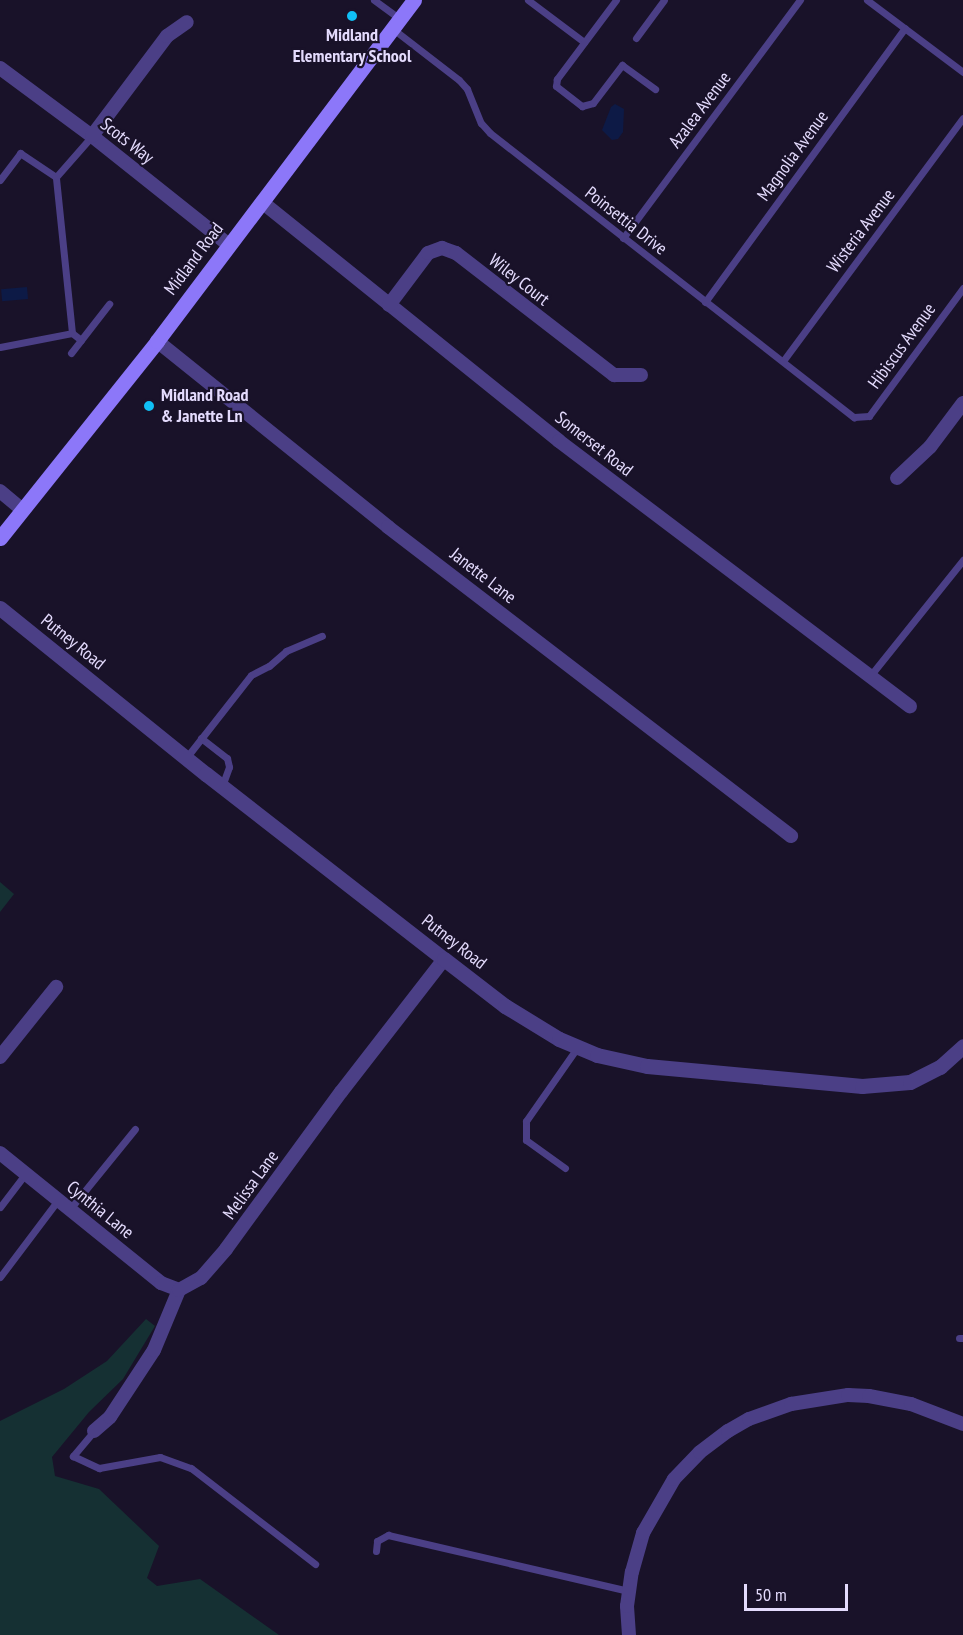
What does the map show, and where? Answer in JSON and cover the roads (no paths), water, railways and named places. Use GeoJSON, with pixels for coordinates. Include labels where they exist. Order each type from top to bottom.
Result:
{"type":"FeatureCollection","features":[{"type":"Feature","properties":{"kind":"main road","name":"Midland Road"},"geometry":{"type":"LineString","coordinates":[[0,538],[157,341],[414,0]]}},
{"type":"Feature","properties":{"kind":"street"},"geometry":{"type":"LineString","coordinates":[[92,136],[167,36],[187,22]]}},
{"type":"Feature","properties":{"kind":"street","name":"Scots Way"},"geometry":{"type":"LineString","coordinates":[[0,68],[92,136],[229,245]]}},
{"type":"Feature","properties":{"kind":"street","name":"Somerset Road"},"geometry":{"type":"LineString","coordinates":[[262,202],[559,441],[910,706]]}},
{"type":"Feature","properties":{"kind":"street","name":"Wiley Court"},"geometry":{"type":"LineString","coordinates":[[389,305],[428,253],[442,248],[456,254],[614,375],[641,375]]}},
{"type":"Feature","properties":{"kind":"street","name":"Janette Lane"},"geometry":{"type":"LineString","coordinates":[[157,341],[388,527],[791,836]]}},
{"type":"Feature","properties":{"kind":"street"},"geometry":{"type":"LineString","coordinates":[[897,478],[930,447],[963,403]]}},
{"type":"Feature","properties":{"kind":"street"},"geometry":{"type":"LineString","coordinates":[[0,491],[23,510]]}},
{"type":"Feature","properties":{"kind":"street","name":"Putney Road"},"geometry":{"type":"LineString","coordinates":[[0,608],[186,758],[444,959],[531,1024],[578,1047],[615,1060],[647,1066],[868,1086],[910,1082],[940,1067],[963,1046]]}},
{"type":"Feature","properties":{"kind":"street","name":"Melissa Lane"},"geometry":{"type":"LineString","coordinates":[[179,1290],[201,1278],[226,1250],[341,1092],[444,959]]}},
{"type":"Feature","properties":{"kind":"street"},"geometry":{"type":"LineString","coordinates":[[0,1057],[56,987]]}},
{"type":"Feature","properties":{"kind":"street","name":"Cynthia Lane"},"geometry":{"type":"LineString","coordinates":[[0,1153],[161,1283],[179,1290]]}},
{"type":"Feature","properties":{"kind":"street"},"geometry":{"type":"LineString","coordinates":[[94,1431],[110,1417],[154,1350],[179,1290]]}},
{"type":"Feature","properties":{"kind":"street"},"geometry":{"type":"LineString","coordinates":[[629,1635],[627,1606],[629,1591],[644,1533],[674,1479],[700,1452],[728,1431],[749,1419],[791,1404],[848,1395],[869,1396],[911,1404],[963,1424]]}},
{"type":"Feature","properties":{"kind":"lane","name":"Poinsettia Drive"},"geometry":{"type":"LineString","coordinates":[[374,0],[459,80],[466,89],[482,123],[490,133],[854,417],[862,418]]}},
{"type":"Feature","properties":{"kind":"lane"},"geometry":{"type":"LineString","coordinates":[[528,0],[584,42]]}},
{"type":"Feature","properties":{"kind":"lane"},"geometry":{"type":"LineString","coordinates":[[616,0],[557,79],[556,86],[582,106],[593,103],[622,65],[655,88]]}},
{"type":"Feature","properties":{"kind":"lane"},"geometry":{"type":"LineString","coordinates":[[636,38],[664,0]]}},
{"type":"Feature","properties":{"kind":"lane","name":"Azalea Avenue"},"geometry":{"type":"LineString","coordinates":[[623,238],[800,0]]}},
{"type":"Feature","properties":{"kind":"lane"},"geometry":{"type":"LineString","coordinates":[[867,0],[963,72]]}},
{"type":"Feature","properties":{"kind":"lane","name":"Magnolia Avenue"},"geometry":{"type":"LineString","coordinates":[[705,302],[905,28]]}},
{"type":"Feature","properties":{"kind":"lane","name":"Wisteria Avenue"},"geometry":{"type":"LineString","coordinates":[[783,361],[963,118]]}},
{"type":"Feature","properties":{"kind":"lane"},"geometry":{"type":"LineString","coordinates":[[81,340],[72,333],[56,177],[92,136]]}},
{"type":"Feature","properties":{"kind":"lane"},"geometry":{"type":"LineString","coordinates":[[0,180],[20,153],[56,177]]}},
{"type":"Feature","properties":{"kind":"lane","name":"Hibiscus Avenue"},"geometry":{"type":"LineString","coordinates":[[862,418],[869,416],[963,288]]}},
{"type":"Feature","properties":{"kind":"lane"},"geometry":{"type":"LineString","coordinates":[[70,353],[109,304]]}},
{"type":"Feature","properties":{"kind":"lane"},"geometry":{"type":"LineString","coordinates":[[0,347],[72,333]]}},
{"type":"Feature","properties":{"kind":"lane"},"geometry":{"type":"LineString","coordinates":[[870,676],[963,560]]}},
{"type":"Feature","properties":{"kind":"lane"},"geometry":{"type":"LineString","coordinates":[[186,758],[251,675],[269,666],[286,651],[322,636]]}},
{"type":"Feature","properties":{"kind":"lane"},"geometry":{"type":"LineString","coordinates":[[201,738],[227,758],[230,767],[222,786]]}},
{"type":"Feature","properties":{"kind":"lane"},"geometry":{"type":"LineString","coordinates":[[565,1168],[526,1140],[526,1121],[578,1047]]}},
{"type":"Feature","properties":{"kind":"lane"},"geometry":{"type":"LineString","coordinates":[[0,1277],[135,1129]]}},
{"type":"Feature","properties":{"kind":"lane"},"geometry":{"type":"LineString","coordinates":[[0,1207],[26,1173]]}},
{"type":"Feature","properties":{"kind":"lane"},"geometry":{"type":"LineString","coordinates":[[94,1431],[73,1456],[99,1468],[159,1457],[191,1468],[315,1564]]}},
{"type":"Feature","properties":{"kind":"lane"},"geometry":{"type":"LineString","coordinates":[[376,1551],[377,1541],[387,1535],[629,1591]]}},
{"type":"Feature","properties":{"kind":"water"},"geometry":{"type":"Polygon","coordinates":[[[615,104],[624,109],[623,132],[618,139],[612,140],[602,130],[611,107],[615,104]]]}},
{"type":"Feature","properties":{"kind":"water"},"geometry":{"type":"Polygon","coordinates":[[[27,287],[28,299],[2,301],[1,289],[27,287]]]}},
{"type":"Feature","properties":{"kind":"place","name":"Midland Elementary School"},"geometry":{"type":"Point","coordinates":[352,16]}},
{"type":"Feature","properties":{"kind":"place","name":"Midland Road & Janette Ln"},"geometry":{"type":"Point","coordinates":[149,406]}}]}
